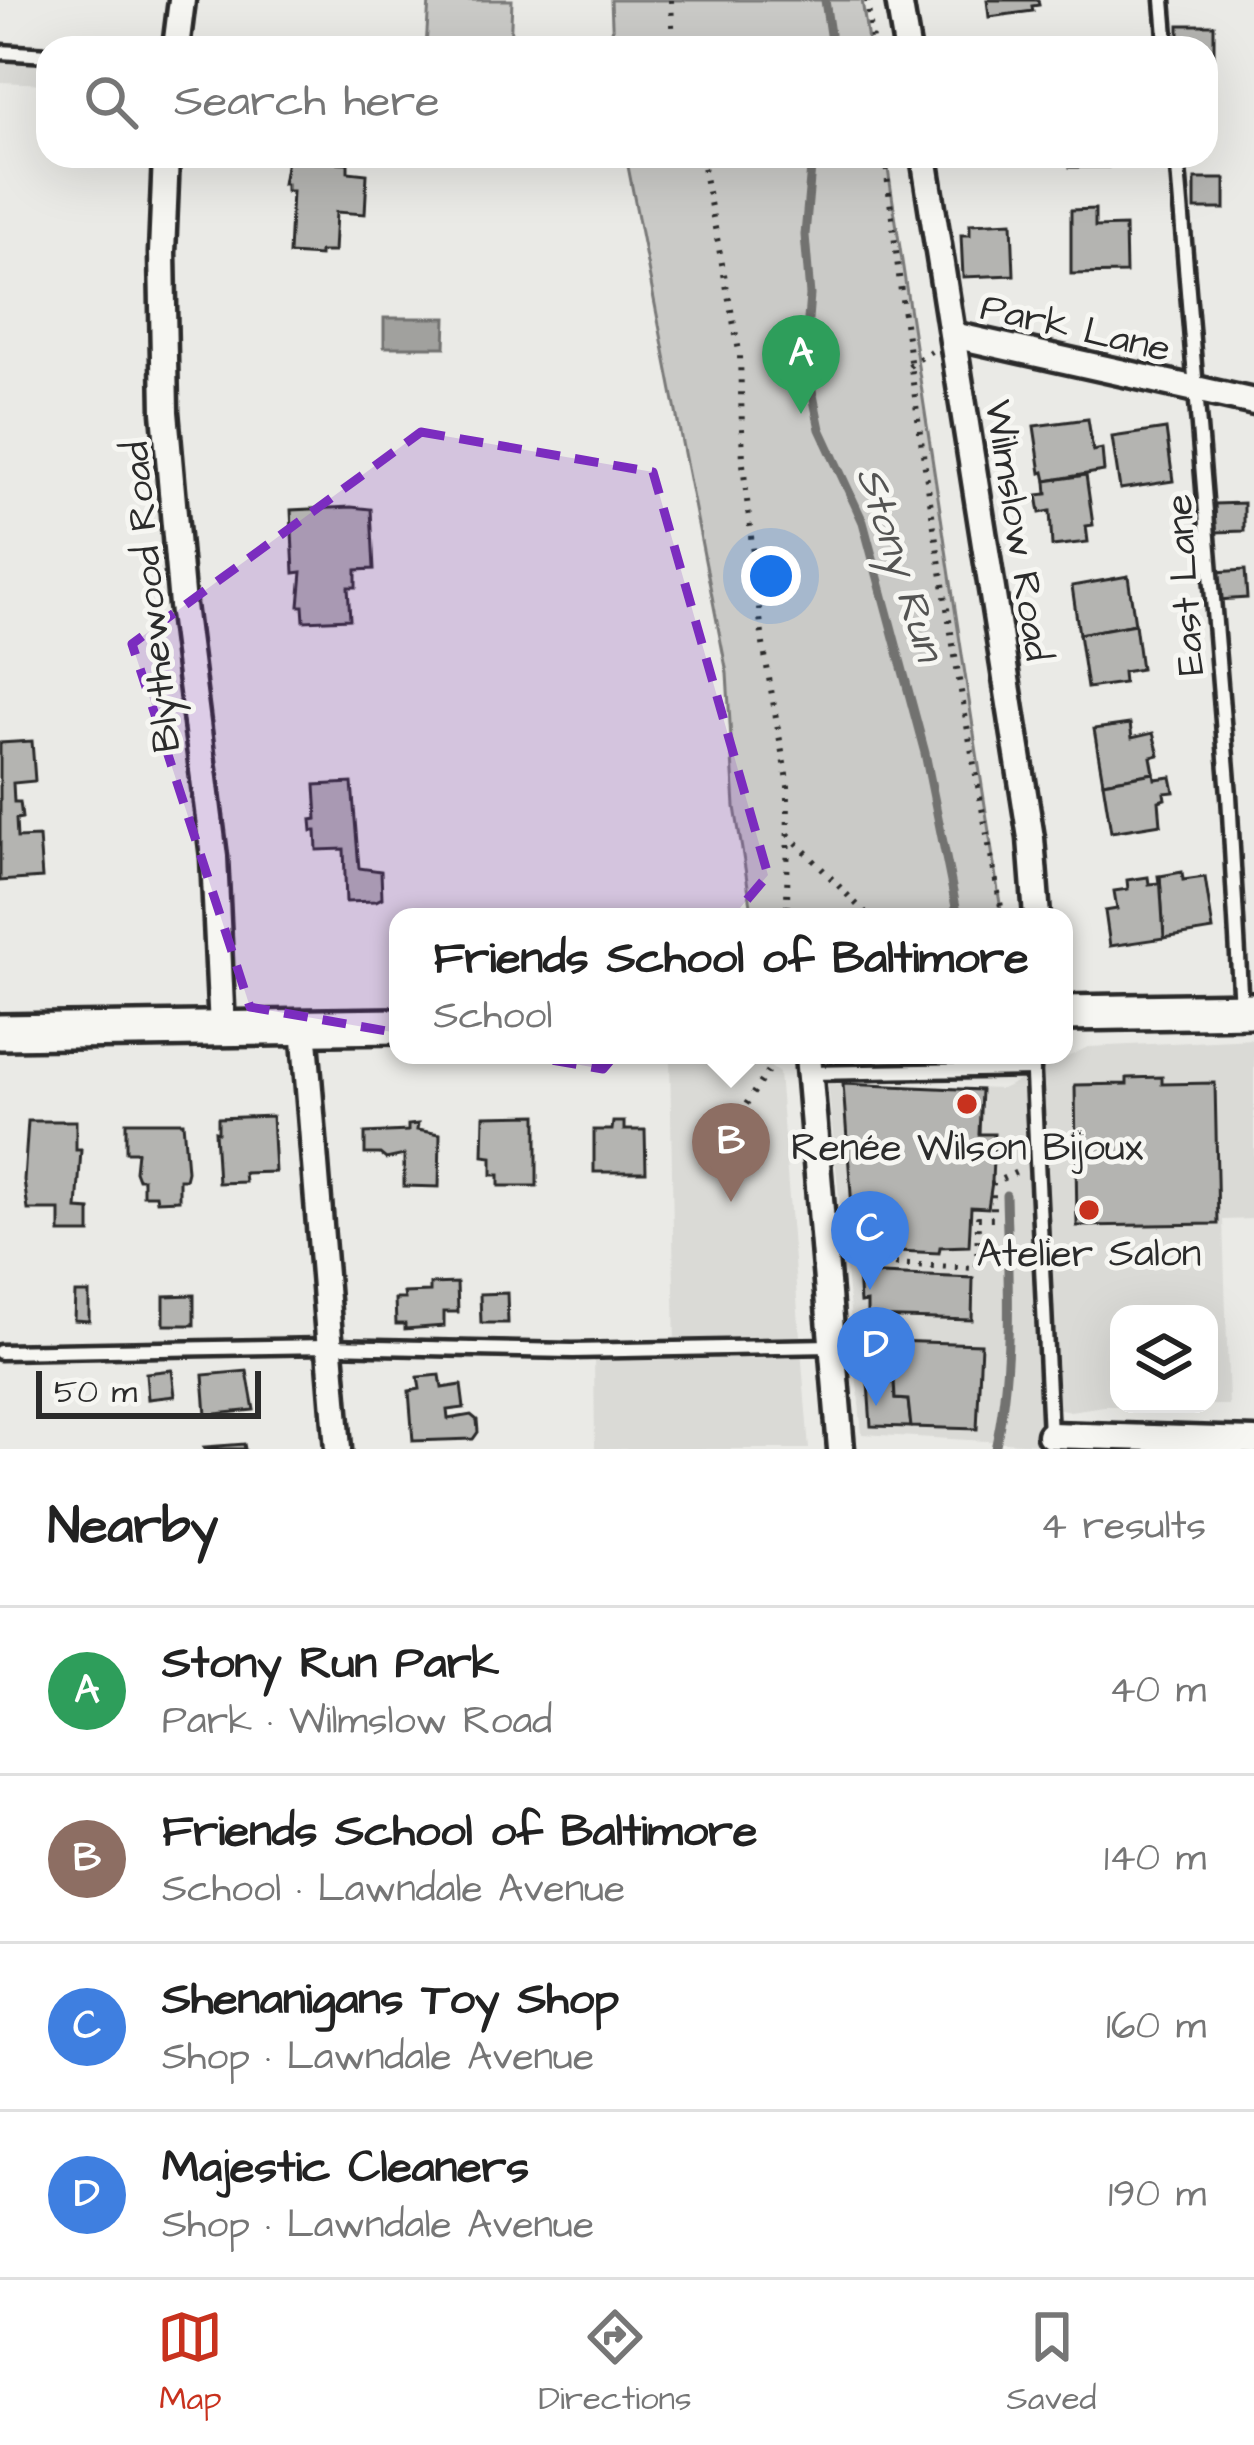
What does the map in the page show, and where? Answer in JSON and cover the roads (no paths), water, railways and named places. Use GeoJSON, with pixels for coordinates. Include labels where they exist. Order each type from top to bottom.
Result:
{"type":"FeatureCollection","features":[{"type":"Feature","properties":{"kind":"street"},"geometry":{"type":"LineString","coordinates":[[178,36],[182,0]]}},
{"type":"Feature","properties":{"kind":"street"},"geometry":{"type":"LineString","coordinates":[[899,0],[905,36]]}},
{"type":"Feature","properties":{"kind":"street","name":"Blythewood Road"},"geometry":{"type":"LineString","coordinates":[[166,168],[165,412],[182,605],[212,837],[222,1029]]}},
{"type":"Feature","properties":{"kind":"street","name":"Wilmslow Road"},"geometry":{"type":"LineString","coordinates":[[926,168],[1027,815],[1036,908]]}},
{"type":"Feature","properties":{"kind":"street","name":"Park Lane"},"geometry":{"type":"LineString","coordinates":[[953,334],[1254,402]]}},
{"type":"Feature","properties":{"kind":"street"},"geometry":{"type":"LineString","coordinates":[[1073,1013],[1247,1010]]}},
{"type":"Feature","properties":{"kind":"street"},"geometry":{"type":"LineString","coordinates":[[0,1032],[389,1026]]}},
{"type":"Feature","properties":{"kind":"street"},"geometry":{"type":"LineString","coordinates":[[304,1027],[338,1449]]}},
{"type":"Feature","properties":{"kind":"street"},"geometry":{"type":"LineString","coordinates":[[809,1064],[841,1449]]}},
{"type":"Feature","properties":{"kind":"street"},"geometry":{"type":"LineString","coordinates":[[1050,1435],[1254,1442]]}},
{"type":"Feature","properties":{"kind":"lane"},"geometry":{"type":"LineString","coordinates":[[1163,0],[1166,36]]}},
{"type":"Feature","properties":{"kind":"lane"},"geometry":{"type":"LineString","coordinates":[[0,52],[36,54]]}},
{"type":"Feature","properties":{"kind":"lane","name":"East Lane"},"geometry":{"type":"LineString","coordinates":[[1178,168],[1247,1010]]}},
{"type":"Feature","properties":{"kind":"lane"},"geometry":{"type":"LineString","coordinates":[[1033,1064],[1050,1435]]}},
{"type":"Feature","properties":{"kind":"lane"},"geometry":{"type":"LineString","coordinates":[[0,1352],[327,1346],[573,1351],[832,1346]]}},
{"type":"Feature","properties":{"kind":"waterway","name":"Stony Run"},"geometry":{"type":"LineString","coordinates":[[825,0],[830,36]]}},
{"type":"Feature","properties":{"kind":"waterway","name":"Stony Run"},"geometry":{"type":"LineString","coordinates":[[811,168],[805,235],[810,295],[805,356],[820,429],[863,522],[925,753],[956,908]]}},
{"type":"Feature","properties":{"kind":"waterway","name":"Stony Run"},"geometry":{"type":"LineString","coordinates":[[995,1449],[1007,1355],[1006,1195]]}},
{"type":"Feature","properties":{"kind":"place","name":"Stony Run Park"},"geometry":{"type":"Point","coordinates":[801,414]}},
{"type":"Feature","properties":{"kind":"place","name":"Renée Wilson Bijoux"},"geometry":{"type":"Point","coordinates":[967,1104]}},
{"type":"Feature","properties":{"kind":"place","name":"Friends School of Baltimore"},"geometry":{"type":"Point","coordinates":[731,1202]}},
{"type":"Feature","properties":{"kind":"place","name":"Atelier Salon"},"geometry":{"type":"Point","coordinates":[1089,1210]}},
{"type":"Feature","properties":{"kind":"place","name":"Shenanigans Toy Shop"},"geometry":{"type":"Point","coordinates":[870,1290]}},
{"type":"Feature","properties":{"kind":"place","name":"Majestic Cleaners"},"geometry":{"type":"Point","coordinates":[876,1406]}}]}
